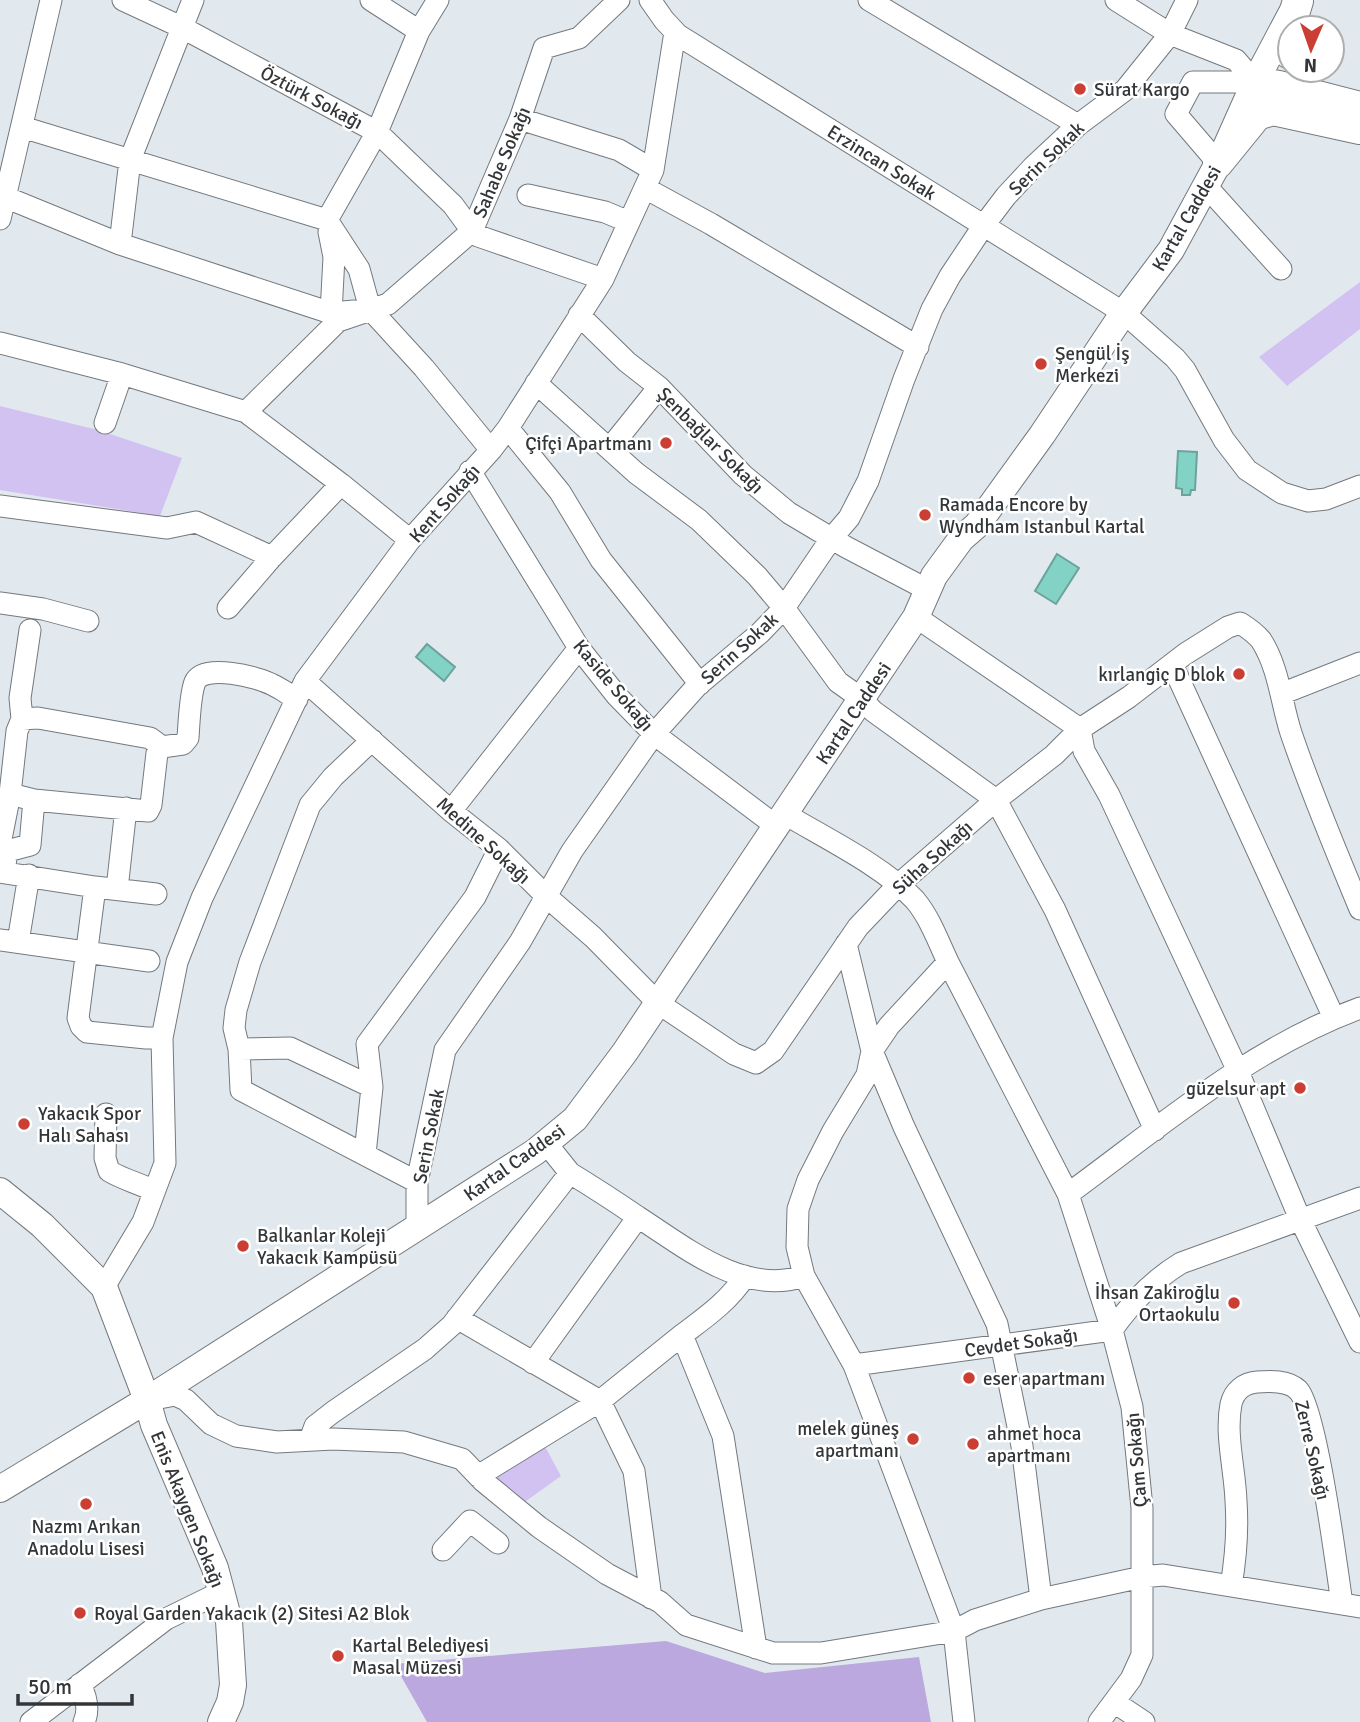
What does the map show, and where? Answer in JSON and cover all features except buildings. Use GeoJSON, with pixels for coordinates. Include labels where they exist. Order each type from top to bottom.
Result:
{"type":"FeatureCollection","features":[{"type":"Feature","properties":{"kind":"highway"},"geometry":{"type":"LineString","coordinates":[[1255,82],[1265,105],[1273,110],[1342,123],[1359,114]]}},
{"type":"Feature","properties":{"kind":"highway"},"geometry":{"type":"LineString","coordinates":[[1255,82],[1279,86],[1359,114]]}},
{"type":"Feature","properties":{"kind":"highway"},"geometry":{"type":"LineString","coordinates":[[1317,84],[1359,114]]}},
{"type":"Feature","properties":{"kind":"highway"},"geometry":{"type":"LineString","coordinates":[[1212,174],[1257,115],[1273,110]]}},
{"type":"Feature","properties":{"kind":"main road","name":"Kartal Caddesi"},"geometry":{"type":"LineString","coordinates":[[0,1489],[147,1400],[417,1227],[546,1143],[575,1119],[625,1052],[862,699],[922,604],[947,583],[969,546],[976,525],[1171,250],[1298,1]]}},
{"type":"Feature","properties":{"kind":"main road"},"geometry":{"type":"LineString","coordinates":[[0,1191],[42,1224],[104,1287]]}},
{"type":"Feature","properties":{"kind":"main road","name":"Enis Akaygen Sokağı"},"geometry":{"type":"LineString","coordinates":[[104,1287],[154,1425],[215,1568],[229,1621],[233,1685],[227,1715]]}},
{"type":"Feature","properties":{"kind":"street"},"geometry":{"type":"LineString","coordinates":[[0,219],[51,0]]}},
{"type":"Feature","properties":{"kind":"street","name":"Öztürk Sokağı"},"geometry":{"type":"LineString","coordinates":[[123,0],[181,27],[377,132],[453,205],[472,231]]}},
{"type":"Feature","properties":{"kind":"street"},"geometry":{"type":"LineString","coordinates":[[120,244],[130,160],[193,0]]}},
{"type":"Feature","properties":{"kind":"street"},"geometry":{"type":"LineString","coordinates":[[371,0],[419,31]]}},
{"type":"Feature","properties":{"kind":"street"},"geometry":{"type":"LineString","coordinates":[[331,313],[334,257],[327,220],[377,132],[419,31],[438,0]]}},
{"type":"Feature","properties":{"kind":"street","name":"Sahabe Sokağı"},"geometry":{"type":"LineString","coordinates":[[246,412],[338,321],[388,303],[472,231],[520,119],[544,48],[579,38],[619,0]]}},
{"type":"Feature","properties":{"kind":"street","name":"Erzincan Sokak"},"geometry":{"type":"LineString","coordinates":[[650,0],[675,32],[1124,313],[1185,370],[1224,440],[1247,470],[1282,493],[1308,501],[1326,499],[1360,485]]}},
{"type":"Feature","properties":{"kind":"street"},"geometry":{"type":"LineString","coordinates":[[869,0],[1079,125]]}},
{"type":"Feature","properties":{"kind":"street"},"geometry":{"type":"LineString","coordinates":[[1116,0],[1170,34],[1236,60],[1255,82]]}},
{"type":"Feature","properties":{"kind":"street","name":"Serin Sokak"},"geometry":{"type":"LineString","coordinates":[[417,1227],[417,1182],[444,1050],[520,942],[572,851],[654,734],[700,684],[760,633],[784,608],[831,539],[849,518],[868,481],[932,309],[984,225],[1033,167],[1079,125],[1125,90],[1170,34],[1187,0]]}},
{"type":"Feature","properties":{"kind":"street","name":"Kent Sokağı"},"geometry":{"type":"LineString","coordinates":[[104,1287],[143,1222],[165,1163],[162,1038],[177,962],[202,898],[301,690],[410,540],[508,428],[603,279],[649,179],[675,32]]}},
{"type":"Feature","properties":{"kind":"street"},"geometry":{"type":"LineString","coordinates":[[1255,82],[1193,82],[1176,114],[1212,174],[1281,269]]}},
{"type":"Feature","properties":{"kind":"street"},"geometry":{"type":"LineString","coordinates":[[520,119],[619,150],[649,179],[711,224],[918,347]]}},
{"type":"Feature","properties":{"kind":"street"},"geometry":{"type":"LineString","coordinates":[[22,127],[327,220],[359,269],[370,309],[424,368],[491,450]]}},
{"type":"Feature","properties":{"kind":"street"},"geometry":{"type":"LineString","coordinates":[[528,195],[605,212],[629,222]]}},
{"type":"Feature","properties":{"kind":"street"},"geometry":{"type":"LineString","coordinates":[[5,197],[120,244],[331,313],[370,309]]}},
{"type":"Feature","properties":{"kind":"street"},"geometry":{"type":"LineString","coordinates":[[472,231],[478,236],[603,279]]}},
{"type":"Feature","properties":{"kind":"street","name":"Şenbağlar Sokağı"},"geometry":{"type":"LineString","coordinates":[[579,315],[627,362],[659,387],[743,475],[789,513],[831,539],[922,604],[1080,729]]}},
{"type":"Feature","properties":{"kind":"street"},"geometry":{"type":"LineString","coordinates":[[0,343],[122,374],[246,412],[410,540]]}},
{"type":"Feature","properties":{"kind":"street"},"geometry":{"type":"LineString","coordinates":[[105,423],[122,374]]}},
{"type":"Feature","properties":{"kind":"street"},"geometry":{"type":"LineString","coordinates":[[536,383],[636,473],[699,520],[757,576],[838,681],[873,711],[996,800],[1055,909],[1155,1130]]}},
{"type":"Feature","properties":{"kind":"street"},"geometry":{"type":"LineString","coordinates":[[610,447],[659,387]]}},
{"type":"Feature","properties":{"kind":"street"},"geometry":{"type":"LineString","coordinates":[[508,428],[559,492],[601,560],[700,684]]}},
{"type":"Feature","properties":{"kind":"street","name":"Kaside Sokağı"},"geometry":{"type":"LineString","coordinates":[[470,471],[579,648],[617,696],[654,734],[781,820],[890,878],[915,901],[930,923],[948,962]]}},
{"type":"Feature","properties":{"kind":"street"},"geometry":{"type":"LineString","coordinates":[[228,608],[341,484]]}},
{"type":"Feature","properties":{"kind":"street"},"geometry":{"type":"LineString","coordinates":[[0,506],[167,528],[196,522],[272,557]]}},
{"type":"Feature","properties":{"kind":"street"},"geometry":{"type":"LineString","coordinates":[[0,603],[43,609],[88,621]]}},
{"type":"Feature","properties":{"kind":"street","name":"Süha Sokağı"},"geometry":{"type":"LineString","coordinates":[[658,1003],[734,1054],[756,1063],[773,1051],[858,927],[898,885],[996,800],[1054,755],[1080,729],[1129,697],[1172,664],[1228,627],[1240,623],[1261,641],[1275,669],[1281,694]]}},
{"type":"Feature","properties":{"kind":"street"},"geometry":{"type":"LineString","coordinates":[[2,855],[17,731],[22,719],[20,698],[30,630]]}},
{"type":"Feature","properties":{"kind":"street"},"geometry":{"type":"LineString","coordinates":[[451,811],[579,648]]}},
{"type":"Feature","properties":{"kind":"street"},"geometry":{"type":"LineString","coordinates":[[1360,663],[1281,694],[1290,730],[1360,909]]}},
{"type":"Feature","properties":{"kind":"street"},"geometry":{"type":"LineString","coordinates":[[1172,664],[1334,1018]]}},
{"type":"Feature","properties":{"kind":"street","name":"Medine Sokağı"},"geometry":{"type":"LineString","coordinates":[[162,747],[183,744],[188,738],[195,681],[202,675],[218,672],[246,676],[301,690],[372,740],[451,811],[499,849],[547,897],[593,937],[658,1003]]}},
{"type":"Feature","properties":{"kind":"street"},"geometry":{"type":"LineString","coordinates":[[10,794],[34,800],[148,811],[157,753],[162,747],[150,738],[38,718],[22,719]]}},
{"type":"Feature","properties":{"kind":"street"},"geometry":{"type":"LineString","coordinates":[[1080,729],[1084,751],[1109,795],[1237,1069],[1300,1219],[1357,1329]]}},
{"type":"Feature","properties":{"kind":"street"},"geometry":{"type":"LineString","coordinates":[[372,740],[333,776],[310,805],[250,962],[236,1010],[234,1028],[239,1049],[241,1090],[417,1182]]}},
{"type":"Feature","properties":{"kind":"street"},"geometry":{"type":"LineString","coordinates":[[2,855],[30,845],[34,800]]}},
{"type":"Feature","properties":{"kind":"street"},"geometry":{"type":"LineString","coordinates":[[117,889],[126,808]]}},
{"type":"Feature","properties":{"kind":"street"},"geometry":{"type":"LineString","coordinates":[[365,1154],[372,1087],[367,1044],[475,897],[499,849]]}},
{"type":"Feature","properties":{"kind":"street"},"geometry":{"type":"LineString","coordinates":[[2,855],[29,875],[95,887],[156,894]]}},
{"type":"Feature","properties":{"kind":"street"},"geometry":{"type":"LineString","coordinates":[[29,875],[9,941],[149,961]]}},
{"type":"Feature","properties":{"kind":"street"},"geometry":{"type":"LineString","coordinates":[[95,887],[78,1018],[87,1031],[162,1038]]}},
{"type":"Feature","properties":{"kind":"street"},"geometry":{"type":"LineString","coordinates":[[846,944],[872,1051],[942,1210],[997,1324],[1022,1446],[1041,1599]]}},
{"type":"Feature","properties":{"kind":"street"},"geometry":{"type":"LineString","coordinates":[[948,962],[889,1026],[872,1051],[867,1075],[833,1131],[808,1180],[798,1209],[797,1247],[804,1276],[853,1364],[954,1631],[964,1722]]}},
{"type":"Feature","properties":{"kind":"street","name":"Çam Sokağı"},"geometry":{"type":"LineString","coordinates":[[948,962],[1068,1194],[1112,1330],[1132,1408],[1142,1507],[1142,1655],[1131,1679],[1099,1722]]}},
{"type":"Feature","properties":{"kind":"street"},"geometry":{"type":"LineString","coordinates":[[1068,1194],[1237,1069],[1334,1018],[1360,1008]]}},
{"type":"Feature","properties":{"kind":"street"},"geometry":{"type":"LineString","coordinates":[[239,1049],[290,1048],[372,1087]]}},
{"type":"Feature","properties":{"kind":"street"},"geometry":{"type":"LineString","coordinates":[[106,1114],[105,1158],[109,1171],[125,1181],[154,1191]]}},
{"type":"Feature","properties":{"kind":"street"},"geometry":{"type":"LineString","coordinates":[[546,1143],[570,1173],[716,1266],[758,1280],[787,1282],[804,1276]]}},
{"type":"Feature","properties":{"kind":"street"},"geometry":{"type":"LineString","coordinates":[[310,1440],[315,1426],[425,1349],[457,1318],[570,1173]]}},
{"type":"Feature","properties":{"kind":"street"},"geometry":{"type":"LineString","coordinates":[[1112,1330],[1141,1294],[1181,1263],[1360,1198]]}},
{"type":"Feature","properties":{"kind":"street"},"geometry":{"type":"LineString","coordinates":[[533,1363],[638,1217]]}},
{"type":"Feature","properties":{"kind":"street"},"geometry":{"type":"LineString","coordinates":[[478,1476],[600,1401],[715,1311],[735,1291],[745,1276]]}},
{"type":"Feature","properties":{"kind":"street"},"geometry":{"type":"LineString","coordinates":[[457,1318],[600,1401],[634,1471],[651,1598]]}},
{"type":"Feature","properties":{"kind":"street","name":"Cevdet Sokağı"},"geometry":{"type":"LineString","coordinates":[[853,1364],[1112,1330]]}},
{"type":"Feature","properties":{"kind":"street"},"geometry":{"type":"LineString","coordinates":[[682,1335],[723,1436],[756,1648]]}},
{"type":"Feature","properties":{"kind":"street","name":"Zerre Sokağı"},"geometry":{"type":"LineString","coordinates":[[1230,1586],[1237,1552],[1231,1403],[1239,1389],[1249,1383],[1270,1381],[1290,1384],[1300,1391],[1311,1426],[1351,1605]]}},
{"type":"Feature","properties":{"kind":"street"},"geometry":{"type":"LineString","coordinates":[[147,1400],[175,1395],[186,1400],[211,1424],[236,1436],[277,1442],[404,1442],[462,1459],[478,1476],[539,1527],[607,1574],[660,1602],[686,1625],[773,1653],[821,1653],[954,1631],[975,1620],[1041,1599],[1163,1575],[1351,1605]]}},
{"type":"Feature","properties":{"kind":"street"},"geometry":{"type":"LineString","coordinates":[[477,1527],[502,1497]]}},
{"type":"Feature","properties":{"kind":"street"},"geometry":{"type":"LineString","coordinates":[[443,1550],[470,1521],[498,1543]]}},
{"type":"Feature","properties":{"kind":"street"},"geometry":{"type":"LineString","coordinates":[[31,1722],[166,1619],[221,1592]]}},
{"type":"Feature","properties":{"kind":"street"},"geometry":{"type":"LineString","coordinates":[[80,1684],[88,1710],[84,1722]]}},
{"type":"Feature","properties":{"kind":"street"},"geometry":{"type":"LineString","coordinates":[[1114,1702],[1144,1722]]}},
{"type":"Feature","properties":{"kind":"shaded area"},"geometry":{"type":"Polygon","coordinates":[[[1360,282],[1360,329],[1287,386],[1259,357],[1360,282]]]}},
{"type":"Feature","properties":{"kind":"shaded area"},"geometry":{"type":"Polygon","coordinates":[[[0,406],[98,430],[182,458],[160,516],[0,490],[0,406]]]}},
{"type":"Feature","properties":{"kind":"shaded area"},"geometry":{"type":"Polygon","coordinates":[[[1178,451],[1197,452],[1195,490],[1191,490],[1190,495],[1182,495],[1182,489],[1176,488],[1178,451]]]}},
{"type":"Feature","properties":{"kind":"shaded area"},"geometry":{"type":"Polygon","coordinates":[[[1057,554],[1079,568],[1056,604],[1035,591],[1057,554]]]}},
{"type":"Feature","properties":{"kind":"shaded area"},"geometry":{"type":"Polygon","coordinates":[[[427,644],[455,667],[444,681],[416,657],[427,644]]]}},
{"type":"Feature","properties":{"kind":"shaded area"},"geometry":{"type":"Polygon","coordinates":[[[542,1441],[561,1476],[522,1504],[491,1478],[542,1441]]]}},
{"type":"Feature","properties":{"kind":"shaded area"},"geometry":{"type":"Polygon","coordinates":[[[666,1641],[765,1673],[919,1657],[931,1722],[427,1722],[394,1664],[666,1641]]]}},
{"type":"Feature","properties":{"kind":"place","name":"Sürat Kargo"},"geometry":{"type":"Point","coordinates":[1080,89]}},
{"type":"Feature","properties":{"kind":"place","name":"Şengül İş Merkezi"},"geometry":{"type":"Point","coordinates":[1041,364]}},
{"type":"Feature","properties":{"kind":"place","name":"Çifçi Apartmanı"},"geometry":{"type":"Point","coordinates":[666,443]}},
{"type":"Feature","properties":{"kind":"place","name":"Ramada Encore by Wyndham Istanbul Kartal"},"geometry":{"type":"Point","coordinates":[925,515]}},
{"type":"Feature","properties":{"kind":"place","name":"kırlangiç D blok"},"geometry":{"type":"Point","coordinates":[1239,674]}},
{"type":"Feature","properties":{"kind":"place","name":"güzelsur apt"},"geometry":{"type":"Point","coordinates":[1300,1088]}},
{"type":"Feature","properties":{"kind":"place","name":"Yakacık Spor Halı Sahası"},"geometry":{"type":"Point","coordinates":[24,1124]}},
{"type":"Feature","properties":{"kind":"place","name":"Balkanlar Koleji Yakacık Kampüsü"},"geometry":{"type":"Point","coordinates":[243,1246]}},
{"type":"Feature","properties":{"kind":"place","name":"İhsan Zakiroğlu Ortaokulu"},"geometry":{"type":"Point","coordinates":[1234,1303]}},
{"type":"Feature","properties":{"kind":"place","name":"eser apartmanı"},"geometry":{"type":"Point","coordinates":[969,1378]}},
{"type":"Feature","properties":{"kind":"place","name":"melek güneş apartmanı"},"geometry":{"type":"Point","coordinates":[913,1439]}},
{"type":"Feature","properties":{"kind":"place","name":"ahmet hoca apartmanı"},"geometry":{"type":"Point","coordinates":[973,1444]}},
{"type":"Feature","properties":{"kind":"place","name":"Nazmı Arıkan Anadolu Lisesi"},"geometry":{"type":"Point","coordinates":[86,1504]}},
{"type":"Feature","properties":{"kind":"place","name":"Royal Garden Yakacık (2) Sitesi A2 Blok"},"geometry":{"type":"Point","coordinates":[80,1613]}},
{"type":"Feature","properties":{"kind":"place","name":"Kartal Belediyesi Masal Müzesi"},"geometry":{"type":"Point","coordinates":[338,1656]}}]}
